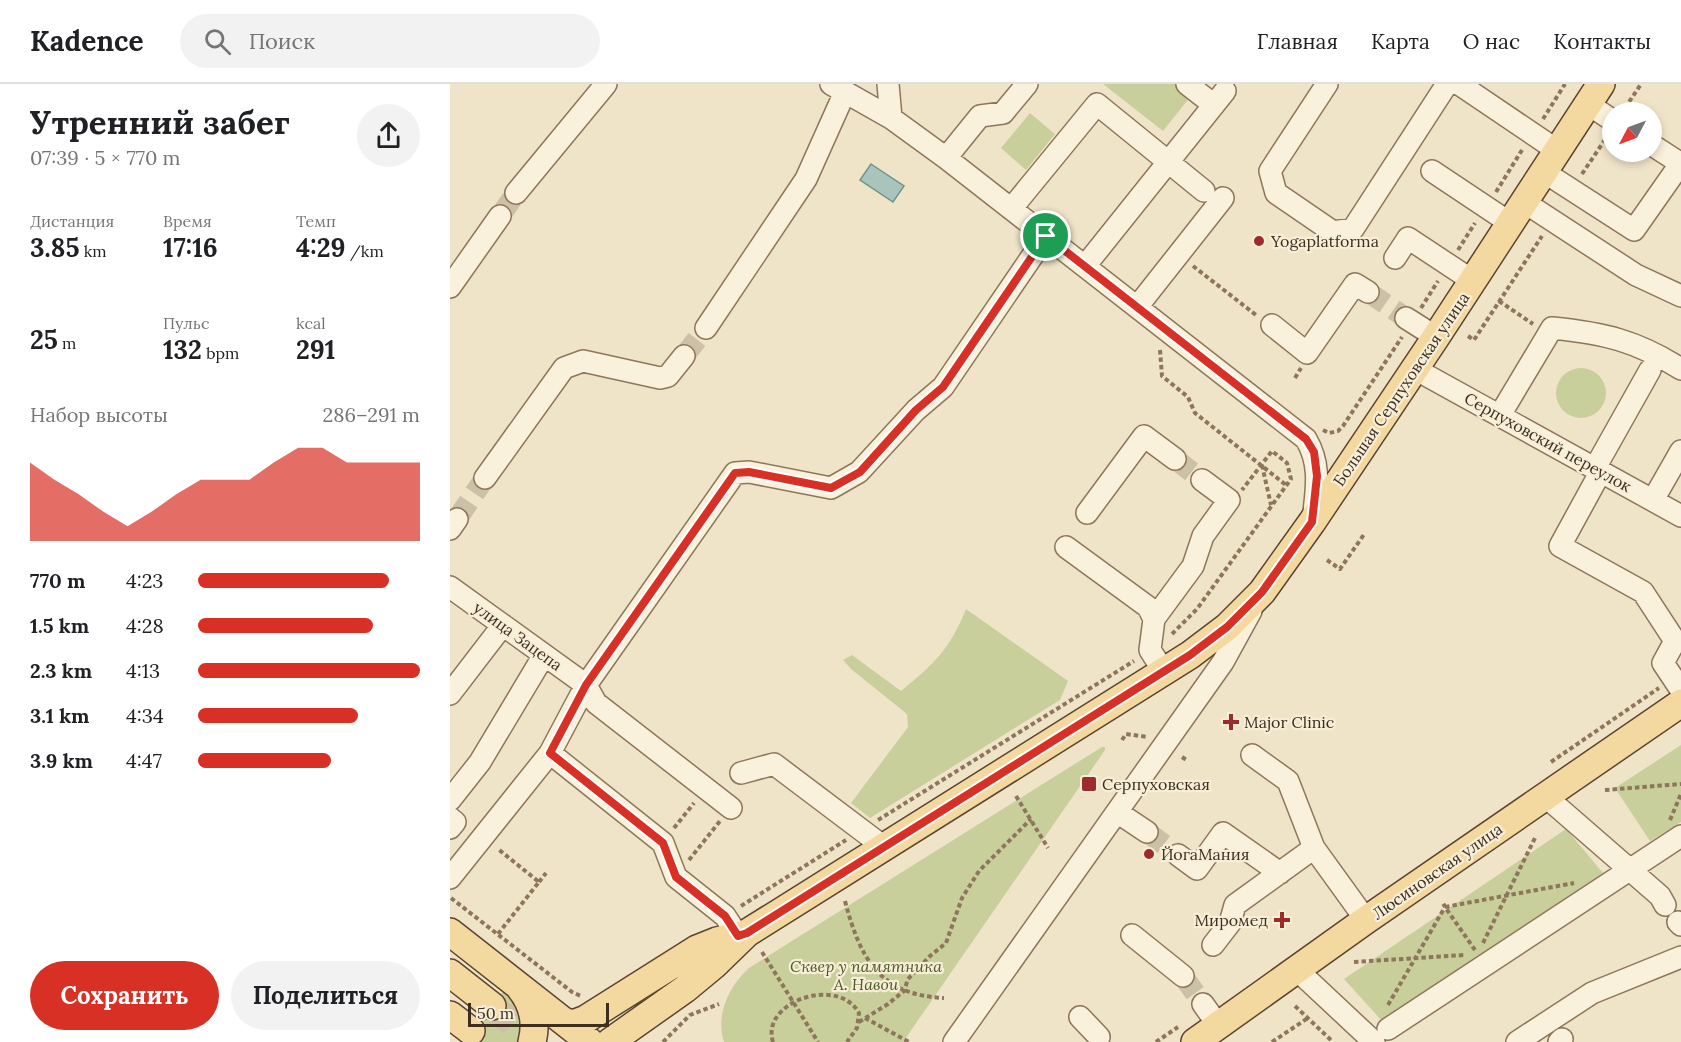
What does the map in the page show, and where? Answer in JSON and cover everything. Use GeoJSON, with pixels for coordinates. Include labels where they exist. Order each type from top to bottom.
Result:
{"type":"FeatureCollection","features":[{"type":"Feature","properties":{"kind":"main road","name":"Большая Серпуховская улица"},"geometry":{"type":"LineString","coordinates":[[610,1042],[714,965],[743,935],[884,847],[1157,661],[1190,655],[1227,627],[1262,592],[1312,522],[1473,281],[1594,94]]}},
{"type":"Feature","properties":{"kind":"main road","name":"Люсиновская улица"},"geometry":{"type":"LineString","coordinates":[[1195,1042],[1210,1015],[1296,969],[1681,703]]}},
{"type":"Feature","properties":{"kind":"main road"},"geometry":{"type":"LineString","coordinates":[[450,932],[590,1042]]}},
{"type":"Feature","properties":{"kind":"main road"},"geometry":{"type":"LineString","coordinates":[[566,1022],[573,1024],[586,1019],[697,950],[717,941],[743,935]]}},
{"type":"Feature","properties":{"kind":"main road"},"geometry":{"type":"LineString","coordinates":[[450,973],[492,1006]]}},
{"type":"Feature","properties":{"kind":"main road"},"geometry":{"type":"LineString","coordinates":[[513,981],[524,993],[532,1009],[535,1029],[532,1042]]}},
{"type":"Feature","properties":{"kind":"main road"},"geometry":{"type":"LineString","coordinates":[[450,1015],[471,1031]]}},
{"type":"Feature","properties":{"kind":"street"},"geometry":{"type":"LineString","coordinates":[[516,193],[606,84]]}},
{"type":"Feature","properties":{"kind":"street"},"geometry":{"type":"LineString","coordinates":[[888,84],[891,118]]}},
{"type":"Feature","properties":{"kind":"street"},"geometry":{"type":"LineString","coordinates":[[946,158],[980,116],[1003,113],[1027,84]]}},
{"type":"Feature","properties":{"kind":"street"},"geometry":{"type":"LineString","coordinates":[[1085,266],[1220,98],[1187,84]]}},
{"type":"Feature","properties":{"kind":"street"},"geometry":{"type":"LineString","coordinates":[[1327,84],[1270,171],[1276,193],[1333,232],[1353,229],[1447,84]]}},
{"type":"Feature","properties":{"kind":"street"},"geometry":{"type":"LineString","coordinates":[[1458,84],[1634,230],[1680,163],[1662,151]]}},
{"type":"Feature","properties":{"kind":"street"},"geometry":{"type":"LineString","coordinates":[[706,328],[806,179],[838,88],[891,118],[946,158],[1306,439],[1314,452],[1317,476],[1312,522]]}},
{"type":"Feature","properties":{"kind":"street"},"geometry":{"type":"LineString","coordinates":[[1011,209],[1097,104],[1168,163],[1213,194],[1179,254],[1137,307]]}},
{"type":"Feature","properties":{"kind":"street"},"geometry":{"type":"LineString","coordinates":[[1432,171],[1681,296]]}},
{"type":"Feature","properties":{"kind":"street"},"geometry":{"type":"LineString","coordinates":[[450,287],[500,216]]}},
{"type":"Feature","properties":{"kind":"street"},"geometry":{"type":"LineString","coordinates":[[450,878],[550,753],[586,685],[735,473],[749,472],[831,488],[860,472],[916,410],[943,387],[1046,236]]}},
{"type":"Feature","properties":{"kind":"street"},"geometry":{"type":"LineString","coordinates":[[1395,258],[1408,238],[1473,281]]}},
{"type":"Feature","properties":{"kind":"street"},"geometry":{"type":"LineString","coordinates":[[1266,322],[1307,353],[1355,284],[1368,292]]}},
{"type":"Feature","properties":{"kind":"street"},"geometry":{"type":"LineString","coordinates":[[1413,316],[1436,337]]}},
{"type":"Feature","properties":{"kind":"street"},"geometry":{"type":"LineString","coordinates":[[1500,415],[1552,328],[1592,332],[1630,342],[1658,354],[1681,369]]}},
{"type":"Feature","properties":{"kind":"street"},"geometry":{"type":"LineString","coordinates":[[485,478],[564,368],[583,361],[660,378],[668,376],[684,356]]}},
{"type":"Feature","properties":{"kind":"street","name":"Серпуховский переулок"},"geometry":{"type":"LineString","coordinates":[[1415,369],[1681,516]]}},
{"type":"Feature","properties":{"kind":"street"},"geometry":{"type":"LineString","coordinates":[[1650,370],[1560,546],[1643,592],[1675,641],[1663,663],[1681,690]]}},
{"type":"Feature","properties":{"kind":"street"},"geometry":{"type":"LineString","coordinates":[[1087,513],[1144,436],[1175,459]]}},
{"type":"Feature","properties":{"kind":"street"},"geometry":{"type":"LineString","coordinates":[[1653,500],[1681,451]]}},
{"type":"Feature","properties":{"kind":"street"},"geometry":{"type":"LineString","coordinates":[[1154,618],[1194,566],[1203,536],[1229,500],[1202,480]]}},
{"type":"Feature","properties":{"kind":"street"},"geometry":{"type":"LineString","coordinates":[[1066,547],[1148,607],[1154,618],[1157,661]]}},
{"type":"Feature","properties":{"kind":"street","name":"улица Зацепа"},"geometry":{"type":"LineString","coordinates":[[450,587],[586,685],[596,703],[730,808]]}},
{"type":"Feature","properties":{"kind":"street"},"geometry":{"type":"LineString","coordinates":[[954,1042],[1223,662],[1262,592]]}},
{"type":"Feature","properties":{"kind":"street"},"geometry":{"type":"LineString","coordinates":[[450,694],[503,625]]}},
{"type":"Feature","properties":{"kind":"street"},"geometry":{"type":"LineString","coordinates":[[450,800],[480,762],[544,655]]}},
{"type":"Feature","properties":{"kind":"street"},"geometry":{"type":"LineString","coordinates":[[550,753],[663,843],[676,877],[743,935]]}},
{"type":"Feature","properties":{"kind":"street"},"geometry":{"type":"LineString","coordinates":[[1252,755],[1288,781],[1314,848],[1366,920]]}},
{"type":"Feature","properties":{"kind":"street"},"geometry":{"type":"LineString","coordinates":[[741,773],[774,764],[884,847]]}},
{"type":"Feature","properties":{"kind":"street"},"geometry":{"type":"LineString","coordinates":[[1545,795],[1660,896],[1665,905]]}},
{"type":"Feature","properties":{"kind":"street"},"geometry":{"type":"LineString","coordinates":[[1117,812],[1146,832]]}},
{"type":"Feature","properties":{"kind":"street"},"geometry":{"type":"LineString","coordinates":[[450,818],[455,822],[450,828]]}},
{"type":"Feature","properties":{"kind":"street"},"geometry":{"type":"LineString","coordinates":[[1178,855],[1197,869],[1223,832],[1280,873]]}},
{"type":"Feature","properties":{"kind":"street"},"geometry":{"type":"LineString","coordinates":[[1296,969],[1381,1029],[1681,836]]}},
{"type":"Feature","properties":{"kind":"street"},"geometry":{"type":"LineString","coordinates":[[1213,945],[1230,923],[1235,905],[1314,848]]}},
{"type":"Feature","properties":{"kind":"street"},"geometry":{"type":"LineString","coordinates":[[1132,935],[1183,976]]}},
{"type":"Feature","properties":{"kind":"street"},"geometry":{"type":"LineString","coordinates":[[1517,1042],[1592,993],[1681,957]]}},
{"type":"Feature","properties":{"kind":"street"},"geometry":{"type":"LineString","coordinates":[[1080,1017],[1099,1037]]}},
{"type":"Feature","properties":{"kind":"path"},"geometry":{"type":"LineString","coordinates":[[1629,102],[1641,84]]}},
{"type":"Feature","properties":{"kind":"path"},"geometry":{"type":"LineString","coordinates":[[1179,254],[1266,322]]}},
{"type":"Feature","properties":{"kind":"path"},"geometry":{"type":"LineString","coordinates":[[1499,301],[1548,334]]}},
{"type":"Feature","properties":{"kind":"path"},"geometry":{"type":"LineString","coordinates":[[1316,426],[1329,433],[1343,426],[1413,316]]}},
{"type":"Feature","properties":{"kind":"path"},"geometry":{"type":"LineString","coordinates":[[1468,336],[1473,340]]}},
{"type":"Feature","properties":{"kind":"path"},"geometry":{"type":"LineString","coordinates":[[1160,343],[1161,376],[1188,397],[1195,413],[1286,484]]}},
{"type":"Feature","properties":{"kind":"path"},"geometry":{"type":"LineString","coordinates":[[818,1042],[794,1003],[743,935],[862,830],[1157,661],[1178,628],[1197,609],[1291,479],[1287,463],[1272,451],[1243,489]]}},
{"type":"Feature","properties":{"kind":"path"},"geometry":{"type":"LineString","coordinates":[[1261,464],[1271,505]]}},
{"type":"Feature","properties":{"kind":"path"},"geometry":{"type":"LineString","coordinates":[[1327,560],[1340,569],[1365,533]]}},
{"type":"Feature","properties":{"kind":"path"},"geometry":{"type":"LineString","coordinates":[[1122,740],[1126,734],[1154,737]]}},
{"type":"Feature","properties":{"kind":"path"},"geometry":{"type":"LineString","coordinates":[[1182,757],[1188,761]]}},
{"type":"Feature","properties":{"kind":"path"},"geometry":{"type":"LineString","coordinates":[[1605,790],[1681,784]]}},
{"type":"Feature","properties":{"kind":"path"},"geometry":{"type":"LineString","coordinates":[[663,843],[705,788]]}},
{"type":"Feature","properties":{"kind":"path"},"geometry":{"type":"LineString","coordinates":[[1016,796],[1048,848]]}},
{"type":"Feature","properties":{"kind":"path"},"geometry":{"type":"LineString","coordinates":[[676,877],[730,808]]}},
{"type":"Feature","properties":{"kind":"path"},"geometry":{"type":"LineString","coordinates":[[847,1042],[859,1022],[904,991],[908,979],[930,956],[946,944],[962,898],[979,871],[1030,819]]}},
{"type":"Feature","properties":{"kind":"path"},"geometry":{"type":"LineString","coordinates":[[483,837],[539,882]]}},
{"type":"Feature","properties":{"kind":"path"},"geometry":{"type":"LineString","coordinates":[[1478,954],[1535,838]]}},
{"type":"Feature","properties":{"kind":"path"},"geometry":{"type":"LineString","coordinates":[[498,934],[546,873]]}},
{"type":"Feature","properties":{"kind":"path"},"geometry":{"type":"LineString","coordinates":[[1444,905],[1582,881]]}},
{"type":"Feature","properties":{"kind":"path"},"geometry":{"type":"LineString","coordinates":[[450,897],[572,992],[583,996],[590,994]]}},
{"type":"Feature","properties":{"kind":"path"},"geometry":{"type":"LineString","coordinates":[[845,901],[852,929],[862,952],[875,970],[891,984],[904,991],[922,997],[944,998]]}},
{"type":"Feature","properties":{"kind":"path"},"geometry":{"type":"LineString","coordinates":[[1444,905],[1478,954]]}},
{"type":"Feature","properties":{"kind":"path"},"geometry":{"type":"LineString","coordinates":[[1381,1029],[1414,959],[1444,905]]}},
{"type":"Feature","properties":{"kind":"path"},"geometry":{"type":"LineString","coordinates":[[1354,962],[1478,954]]}},
{"type":"Feature","properties":{"kind":"path"},"geometry":{"type":"LineString","coordinates":[[773,1042],[770,1033],[772,1026],[782,1011],[794,1003],[813,996],[839,996],[848,1000],[859,1013],[859,1022]]}},
{"type":"Feature","properties":{"kind":"path"},"geometry":{"type":"LineString","coordinates":[[663,1042],[690,1015],[719,1004]]}},
{"type":"Feature","properties":{"kind":"path"},"geometry":{"type":"LineString","coordinates":[[1295,1006],[1329,1041]]}},
{"type":"Feature","properties":{"kind":"path"},"geometry":{"type":"LineString","coordinates":[[865,1018],[909,1042]]}},
{"type":"Feature","properties":{"kind":"path"},"geometry":{"type":"LineString","coordinates":[[1272,1042],[1308,1018]]}},
{"type":"Feature","properties":{"kind":"green space"},"geometry":{"type":"Polygon","coordinates":[[[1103,84],[1176,84],[1191,96],[1163,131],[1103,84]]]}},
{"type":"Feature","properties":{"kind":"green space"},"geometry":{"type":"Polygon","coordinates":[[[1030,113],[1055,134],[1026,170],[1001,148],[1030,113]]]}},
{"type":"Feature","properties":{"kind":"green space"},"geometry":{"type":"Polygon","coordinates":[[[1581,368],[1599,375],[1606,393],[1599,411],[1581,418],[1563,411],[1556,393],[1563,375],[1581,368]]]}},
{"type":"Feature","properties":{"kind":"green space"},"geometry":{"type":"Polygon","coordinates":[[[966,609],[1068,681],[1060,700],[870,818],[851,803],[908,727],[907,714],[843,660],[852,655],[901,691],[940,655],[954,635],[966,609]]]}},
{"type":"Feature","properties":{"kind":"green space"},"geometry":{"type":"Polygon","coordinates":[[[1681,745],[1681,822],[1650,841],[1615,788],[1681,745]]]}},
{"type":"Feature","properties":{"kind":"green space","name":"Сквер у памятника А. Навои"},"geometry":{"type":"Polygon","coordinates":[[[1105,747],[1105,750],[903,1042],[724,1042],[721,1022],[726,1002],[735,983],[749,968],[1105,747]]]}},
{"type":"Feature","properties":{"kind":"green space"},"geometry":{"type":"Polygon","coordinates":[[[1566,829],[1603,873],[1382,1021],[1344,979],[1566,829]]]}},
{"type":"Feature","properties":{"kind":"green space"},"geometry":{"type":"Polygon","coordinates":[[[506,988],[521,1006],[521,1042],[462,1042],[506,988]]]}},
{"type":"Feature","properties":{"kind":"water"},"geometry":{"type":"Polygon","coordinates":[[[871,164],[904,186],[893,202],[860,180],[871,164]]]}},
{"type":"Feature","properties":{"kind":"tunnel"},"geometry":{"type":"LineString","coordinates":[[500,216],[516,193]]}},
{"type":"Feature","properties":{"kind":"tunnel"},"geometry":{"type":"LineString","coordinates":[[1368,292],[1406,318]]}},
{"type":"Feature","properties":{"kind":"tunnel"},"geometry":{"type":"LineString","coordinates":[[684,356],[706,328]]}},
{"type":"Feature","properties":{"kind":"tunnel"},"geometry":{"type":"LineString","coordinates":[[1175,459],[1202,480]]}},
{"type":"Feature","properties":{"kind":"tunnel"},"geometry":{"type":"LineString","coordinates":[[457,519],[485,478]]}},
{"type":"Feature","properties":{"kind":"tunnel"},"geometry":{"type":"LineString","coordinates":[[1147,832],[1178,855]]}},
{"type":"Feature","properties":{"kind":"tunnel"},"geometry":{"type":"LineString","coordinates":[[1183,976],[1203,1004]]}},
{"type":"Feature","properties":{"kind":"tunnel"},"geometry":{"type":"LineString","coordinates":[[492,1006],[534,1042]]}},
{"type":"Feature","properties":{"kind":"place","name":"Yogaplatforma"},"geometry":{"type":"Point","coordinates":[1259,241]}},
{"type":"Feature","properties":{"kind":"place","name":"Major Clinic"},"geometry":{"type":"Point","coordinates":[1231,722]}},
{"type":"Feature","properties":{"kind":"place","name":"Серпуховская"},"geometry":{"type":"Point","coordinates":[1089,784]}},
{"type":"Feature","properties":{"kind":"place","name":"ЙогаМания"},"geometry":{"type":"Point","coordinates":[1149,854]}},
{"type":"Feature","properties":{"kind":"place","name":"Миромед"},"geometry":{"type":"Point","coordinates":[1282,920]}},
{"type":"Feature","properties":{"kind":"route"},"geometry":{"type":"LineString","coordinates":[[1046,236],[1306,439],[1314,452],[1317,476],[1312,522],[1262,592],[1227,627],[1190,655],[747,933],[738,936],[725,916],[676,877],[663,843],[550,753],[586,685],[735,473],[749,472],[831,488],[860,472],[916,410],[943,387],[1046,236]]}}]}
